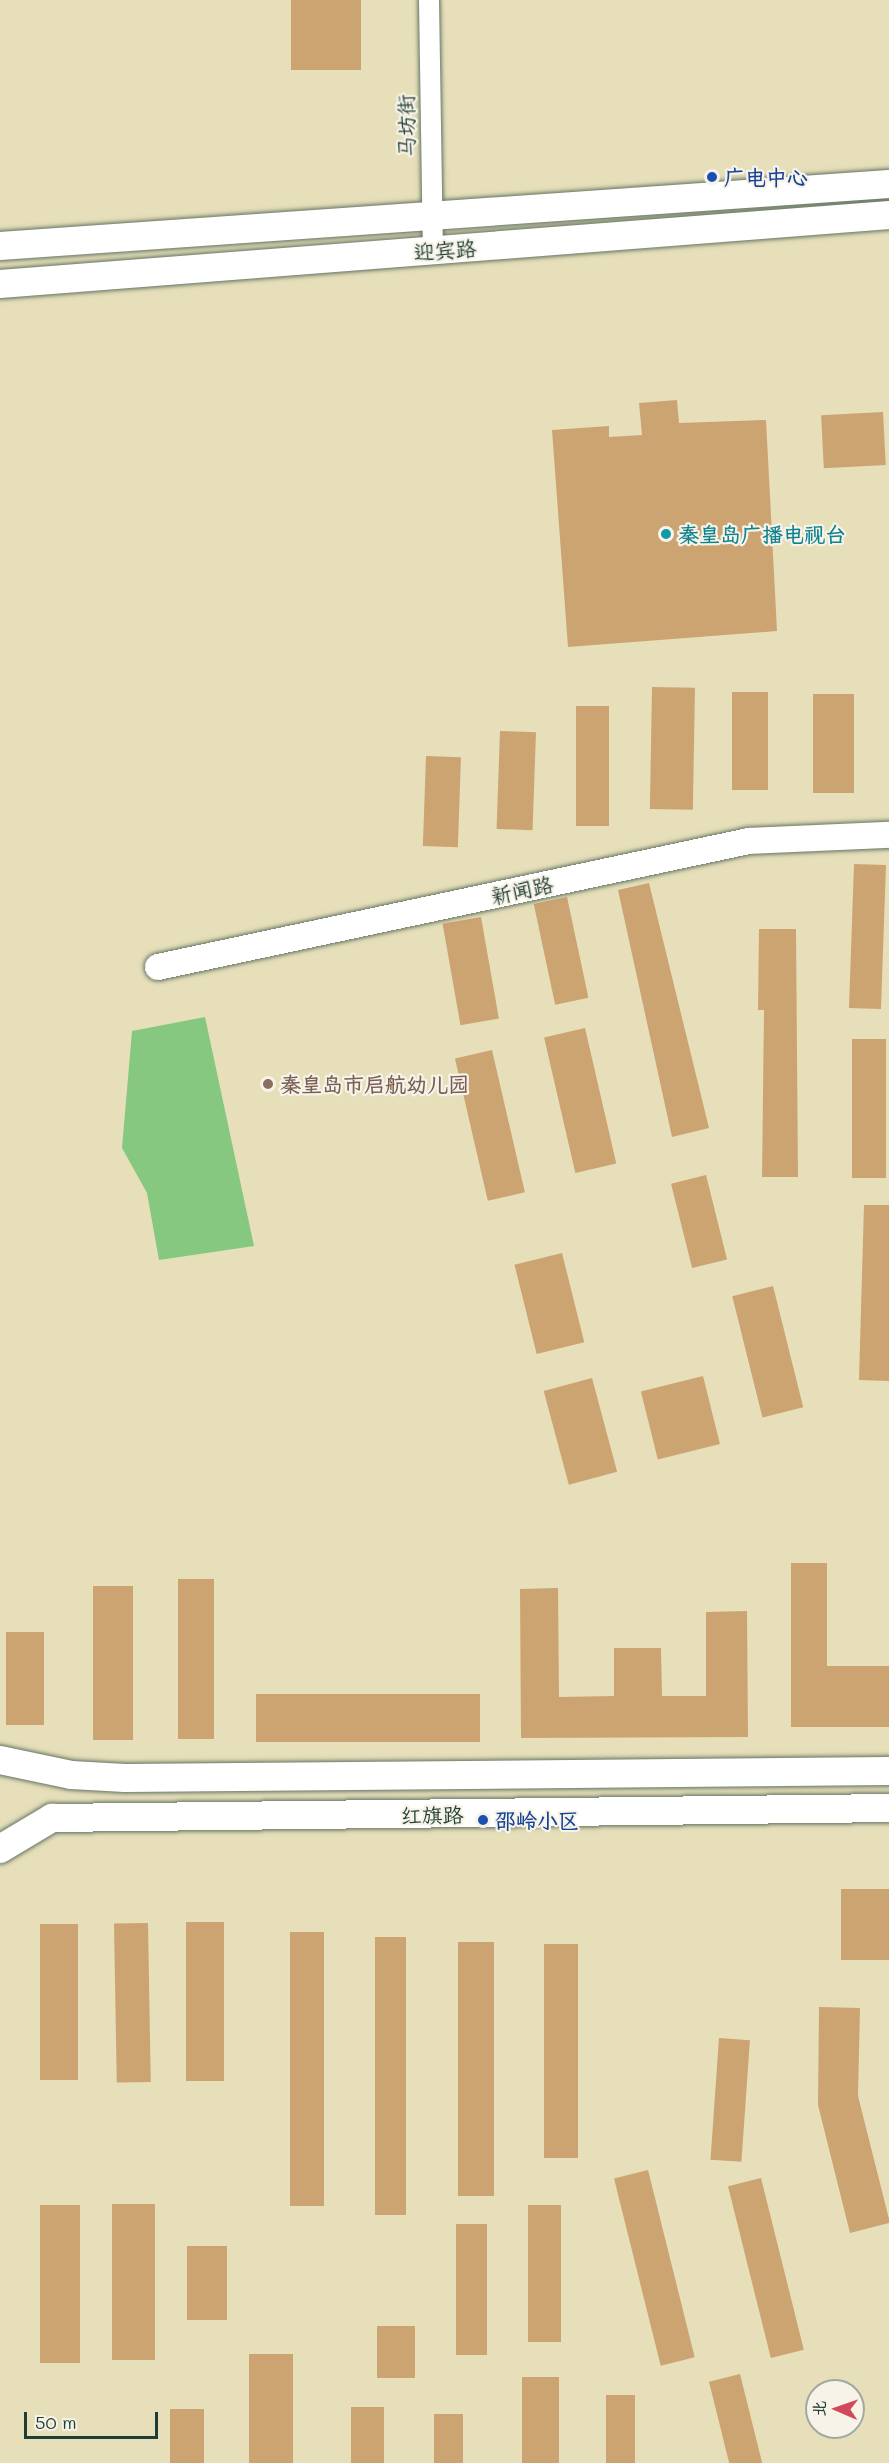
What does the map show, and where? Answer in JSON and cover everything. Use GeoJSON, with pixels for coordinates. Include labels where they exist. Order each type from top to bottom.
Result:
{"type":"FeatureCollection","features":[{"type":"Feature","properties":{"kind":"main road","name":"迎宾路"},"geometry":{"type":"LineString","coordinates":[[0,246],[889,184]]}},
{"type":"Feature","properties":{"kind":"main road","name":"迎宾路"},"geometry":{"type":"LineString","coordinates":[[0,284],[889,215]]}},
{"type":"Feature","properties":{"kind":"main road"},"geometry":{"type":"LineString","coordinates":[[0,1760],[71,1775],[124,1778],[889,1771]]}},
{"type":"Feature","properties":{"kind":"main road","name":"红旗路"},"geometry":{"type":"LineString","coordinates":[[0,1850],[52,1818],[120,1820],[889,1808]]}},
{"type":"Feature","properties":{"kind":"street","name":"马坊街"},"geometry":{"type":"LineString","coordinates":[[429,0],[433,251]]}},
{"type":"Feature","properties":{"kind":"street","name":"新闻路"},"geometry":{"type":"LineString","coordinates":[[158,967],[749,841],[889,835]]}},
{"type":"Feature","properties":{"kind":"green space"},"geometry":{"type":"Polygon","coordinates":[[[205,1017],[254,1246],[159,1260],[147,1193],[122,1148],[132,1031],[205,1017]]]}},
{"type":"Feature","properties":{"kind":"building"},"geometry":{"type":"Polygon","coordinates":[[[291,0],[361,0],[361,70],[291,70],[291,0]]]}},
{"type":"Feature","properties":{"kind":"building","name":"秦皇岛广播电视台"},"geometry":{"type":"Polygon","coordinates":[[[677,400],[679,423],[766,420],[777,631],[568,647],[552,430],[609,426],[609,437],[642,435],[639,403],[677,400]]]}},
{"type":"Feature","properties":{"kind":"building"},"geometry":{"type":"Polygon","coordinates":[[[883,412],[886,465],[824,468],[821,415],[883,412]]]}},
{"type":"Feature","properties":{"kind":"building"},"geometry":{"type":"Polygon","coordinates":[[[652,687],[695,688],[693,810],[650,809],[652,687]]]}},
{"type":"Feature","properties":{"kind":"building"},"geometry":{"type":"Polygon","coordinates":[[[732,692],[768,692],[768,790],[732,790],[732,692]]]}},
{"type":"Feature","properties":{"kind":"building"},"geometry":{"type":"Polygon","coordinates":[[[813,694],[854,694],[854,793],[813,793],[813,694]]]}},
{"type":"Feature","properties":{"kind":"building"},"geometry":{"type":"Polygon","coordinates":[[[576,706],[609,706],[609,826],[576,826],[576,706]]]}},
{"type":"Feature","properties":{"kind":"building"},"geometry":{"type":"Polygon","coordinates":[[[500,731],[536,732],[533,830],[497,829],[500,731]]]}},
{"type":"Feature","properties":{"kind":"building"},"geometry":{"type":"Polygon","coordinates":[[[426,756],[461,757],[458,847],[423,846],[426,756]]]}},
{"type":"Feature","properties":{"kind":"building"},"geometry":{"type":"Polygon","coordinates":[[[854,864],[886,865],[881,1009],[849,1008],[854,864]]]}},
{"type":"Feature","properties":{"kind":"building"},"geometry":{"type":"Polygon","coordinates":[[[649,883],[709,1128],[672,1137],[618,890],[649,883]]]}},
{"type":"Feature","properties":{"kind":"building"},"geometry":{"type":"Polygon","coordinates":[[[567,897],[588,998],[555,1005],[534,904],[567,897]]]}},
{"type":"Feature","properties":{"kind":"building"},"geometry":{"type":"Polygon","coordinates":[[[481,917],[499,1018],[460,1025],[443,924],[481,917]]]}},
{"type":"Feature","properties":{"kind":"building"},"geometry":{"type":"Polygon","coordinates":[[[759,929],[796,929],[798,1177],[762,1177],[764,1010],[758,1010],[759,929]]]}},
{"type":"Feature","properties":{"kind":"building"},"geometry":{"type":"Polygon","coordinates":[[[585,1028],[616,1163],[575,1173],[544,1037],[585,1028]]]}},
{"type":"Feature","properties":{"kind":"building"},"geometry":{"type":"Polygon","coordinates":[[[852,1039],[886,1039],[886,1178],[852,1178],[852,1039]]]}},
{"type":"Feature","properties":{"kind":"building"},"geometry":{"type":"Polygon","coordinates":[[[492,1050],[525,1192],[488,1201],[455,1059],[492,1050]]]}},
{"type":"Feature","properties":{"kind":"building"},"geometry":{"type":"Polygon","coordinates":[[[706,1175],[727,1259],[692,1268],[671,1184],[706,1175]]]}},
{"type":"Feature","properties":{"kind":"building"},"geometry":{"type":"Polygon","coordinates":[[[864,1205],[889,1205],[889,1381],[859,1380],[864,1205]]]}},
{"type":"Feature","properties":{"kind":"building"},"geometry":{"type":"Polygon","coordinates":[[[562,1253],[584,1342],[537,1354],[514,1265],[562,1253]]]}},
{"type":"Feature","properties":{"kind":"building"},"geometry":{"type":"Polygon","coordinates":[[[773,1286],[803,1407],[762,1417],[732,1296],[773,1286]]]}},
{"type":"Feature","properties":{"kind":"building"},"geometry":{"type":"Polygon","coordinates":[[[703,1376],[720,1444],[658,1459],[641,1391],[703,1376]]]}},
{"type":"Feature","properties":{"kind":"building"},"geometry":{"type":"Polygon","coordinates":[[[592,1378],[617,1472],[569,1485],[544,1391],[592,1378]]]}},
{"type":"Feature","properties":{"kind":"building"},"geometry":{"type":"Polygon","coordinates":[[[791,1563],[827,1563],[827,1666],[889,1666],[889,1727],[791,1727],[791,1563]]]}},
{"type":"Feature","properties":{"kind":"building"},"geometry":{"type":"Polygon","coordinates":[[[178,1579],[214,1579],[214,1739],[178,1739],[178,1579]]]}},
{"type":"Feature","properties":{"kind":"building"},"geometry":{"type":"Polygon","coordinates":[[[93,1586],[133,1586],[133,1740],[93,1740],[93,1586]]]}},
{"type":"Feature","properties":{"kind":"building"},"geometry":{"type":"Polygon","coordinates":[[[558,1588],[559,1697],[614,1696],[614,1648],[661,1648],[662,1696],[706,1696],[706,1612],[747,1611],[748,1737],[521,1738],[520,1589],[558,1588]]]}},
{"type":"Feature","properties":{"kind":"building"},"geometry":{"type":"Polygon","coordinates":[[[6,1632],[44,1632],[44,1725],[6,1725],[6,1632]]]}},
{"type":"Feature","properties":{"kind":"building"},"geometry":{"type":"Polygon","coordinates":[[[256,1694],[480,1694],[480,1742],[256,1742],[256,1694]]]}},
{"type":"Feature","properties":{"kind":"building"},"geometry":{"type":"Polygon","coordinates":[[[841,1889],[889,1889],[889,1960],[841,1960],[841,1889]]]}},
{"type":"Feature","properties":{"kind":"building"},"geometry":{"type":"Polygon","coordinates":[[[186,1922],[224,1922],[224,2081],[186,2081],[186,1922]]]}},
{"type":"Feature","properties":{"kind":"building"},"geometry":{"type":"Polygon","coordinates":[[[148,1923],[151,2082],[117,2083],[114,1924],[148,1923]]]}},
{"type":"Feature","properties":{"kind":"building"},"geometry":{"type":"Polygon","coordinates":[[[40,1924],[78,1924],[78,2080],[40,2080],[40,1924]]]}},
{"type":"Feature","properties":{"kind":"building"},"geometry":{"type":"Polygon","coordinates":[[[290,1932],[324,1932],[324,2206],[290,2206],[290,1932]]]}},
{"type":"Feature","properties":{"kind":"building"},"geometry":{"type":"Polygon","coordinates":[[[375,1937],[406,1937],[406,2215],[375,2215],[375,1937]]]}},
{"type":"Feature","properties":{"kind":"building"},"geometry":{"type":"Polygon","coordinates":[[[458,1942],[494,1942],[494,2196],[458,2196],[458,1942]]]}},
{"type":"Feature","properties":{"kind":"building"},"geometry":{"type":"Polygon","coordinates":[[[544,1944],[578,1944],[578,2158],[544,2158],[544,1944]]]}},
{"type":"Feature","properties":{"kind":"building"},"geometry":{"type":"Polygon","coordinates":[[[819,2007],[860,2008],[858,2096],[889,2219],[889,2223],[850,2233],[818,2105],[819,2007]]]}},
{"type":"Feature","properties":{"kind":"building"},"geometry":{"type":"Polygon","coordinates":[[[719,2038],[750,2040],[741,2162],[710,2160],[719,2038]]]}},
{"type":"Feature","properties":{"kind":"building"},"geometry":{"type":"Polygon","coordinates":[[[648,2170],[695,2357],[661,2366],[614,2178],[648,2170]]]}},
{"type":"Feature","properties":{"kind":"building"},"geometry":{"type":"Polygon","coordinates":[[[761,2178],[804,2350],[771,2358],[728,2186],[761,2178]]]}},
{"type":"Feature","properties":{"kind":"building"},"geometry":{"type":"Polygon","coordinates":[[[112,2204],[155,2204],[155,2360],[112,2360],[112,2204]]]}},
{"type":"Feature","properties":{"kind":"building"},"geometry":{"type":"Polygon","coordinates":[[[40,2205],[80,2205],[80,2363],[40,2363],[40,2205]]]}},
{"type":"Feature","properties":{"kind":"building"},"geometry":{"type":"Polygon","coordinates":[[[528,2205],[561,2205],[561,2342],[528,2342],[528,2205]]]}},
{"type":"Feature","properties":{"kind":"building"},"geometry":{"type":"Polygon","coordinates":[[[456,2224],[487,2224],[487,2355],[456,2355],[456,2224]]]}},
{"type":"Feature","properties":{"kind":"building"},"geometry":{"type":"Polygon","coordinates":[[[187,2246],[227,2246],[227,2320],[187,2320],[187,2246]]]}},
{"type":"Feature","properties":{"kind":"building"},"geometry":{"type":"Polygon","coordinates":[[[377,2326],[415,2326],[415,2378],[377,2378],[377,2326]]]}},
{"type":"Feature","properties":{"kind":"building"},"geometry":{"type":"Polygon","coordinates":[[[249,2354],[293,2354],[293,2463],[249,2463],[249,2354]]]}},
{"type":"Feature","properties":{"kind":"building"},"geometry":{"type":"Polygon","coordinates":[[[740,2374],[762,2463],[729,2463],[709,2382],[740,2374]]]}},
{"type":"Feature","properties":{"kind":"building"},"geometry":{"type":"Polygon","coordinates":[[[522,2377],[559,2377],[559,2463],[522,2463],[522,2377]]]}},
{"type":"Feature","properties":{"kind":"building"},"geometry":{"type":"Polygon","coordinates":[[[606,2395],[635,2395],[635,2463],[606,2463],[606,2395]]]}},
{"type":"Feature","properties":{"kind":"building"},"geometry":{"type":"Polygon","coordinates":[[[351,2407],[384,2407],[384,2463],[351,2463],[351,2407]]]}},
{"type":"Feature","properties":{"kind":"building"},"geometry":{"type":"Polygon","coordinates":[[[170,2409],[204,2409],[204,2463],[170,2463],[170,2409]]]}},
{"type":"Feature","properties":{"kind":"building"},"geometry":{"type":"Polygon","coordinates":[[[434,2414],[463,2414],[463,2463],[434,2463],[434,2414]]]}},
{"type":"Feature","properties":{"kind":"place","name":"广电中心"},"geometry":{"type":"Point","coordinates":[712,177]}},
{"type":"Feature","properties":{"kind":"place","name":"秦皇岛广播电视台"},"geometry":{"type":"Point","coordinates":[666,534]}},
{"type":"Feature","properties":{"kind":"place","name":"秦皇岛市启航幼儿园"},"geometry":{"type":"Point","coordinates":[268,1084]}},
{"type":"Feature","properties":{"kind":"place","name":"邵岭小区"},"geometry":{"type":"Point","coordinates":[483,1820]}}]}
